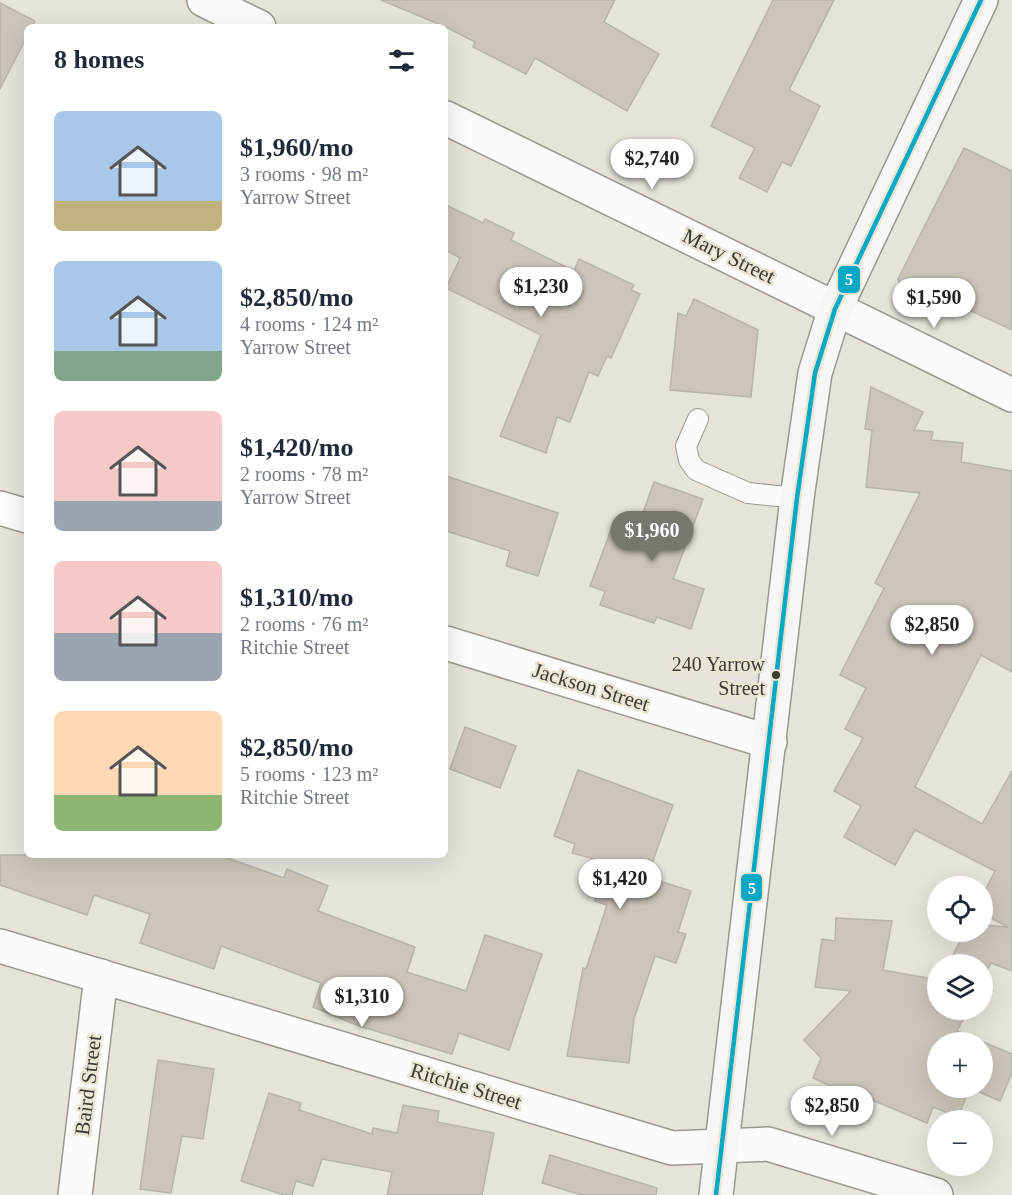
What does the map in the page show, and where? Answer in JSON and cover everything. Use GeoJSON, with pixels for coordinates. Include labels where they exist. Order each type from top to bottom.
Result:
{"type":"FeatureCollection","features":[{"type":"Feature","properties":{"kind":"street"},"geometry":{"type":"LineString","coordinates":[[204,0],[253,24]]}},
{"type":"Feature","properties":{"kind":"street"},"geometry":{"type":"LineString","coordinates":[[716,1195],[810,393],[835,309],[981,0]]}},
{"type":"Feature","properties":{"kind":"street","name":"Mary Street"},"geometry":{"type":"LineString","coordinates":[[448,119],[1012,395]]}},
{"type":"Feature","properties":{"kind":"street"},"geometry":{"type":"LineString","coordinates":[[0,507],[24,515]]}},
{"type":"Feature","properties":{"kind":"street","name":"Jackson Street"},"geometry":{"type":"LineString","coordinates":[[448,644],[770,742]]}},
{"type":"Feature","properties":{"kind":"street","name":"Ritchie Street"},"geometry":{"type":"LineString","coordinates":[[0,946],[672,1148],[768,1144],[936,1195]]}},
{"type":"Feature","properties":{"kind":"street","name":"Baird Street"},"geometry":{"type":"LineString","coordinates":[[75,1195],[101,976]]}},
{"type":"Feature","properties":{"kind":"lane"},"geometry":{"type":"LineString","coordinates":[[698,419],[686,446],[689,460],[696,470],[748,493],[797,498]]}},
{"type":"Feature","properties":{"kind":"building"},"geometry":{"type":"Polygon","coordinates":[[[381,0],[615,0],[604,22],[659,54],[627,111],[535,58],[526,74],[473,47],[475,42],[448,28],[448,24],[439,24],[381,0]]]}},
{"type":"Feature","properties":{"kind":"building"},"geometry":{"type":"Polygon","coordinates":[[[773,0],[834,0],[789,90],[820,106],[791,166],[782,162],[767,192],[739,178],[755,148],[711,126],[773,0]]]}},
{"type":"Feature","properties":{"kind":"building"},"geometry":{"type":"Polygon","coordinates":[[[0,3],[35,21],[34,24],[24,24],[24,42],[0,89],[0,3]]]}},
{"type":"Feature","properties":{"kind":"building"},"geometry":{"type":"Polygon","coordinates":[[[964,148],[1012,171],[1012,330],[939,296],[934,307],[903,292],[898,279],[964,148]]]}},
{"type":"Feature","properties":{"kind":"building"},"geometry":{"type":"Polygon","coordinates":[[[448,206],[483,223],[485,219],[514,233],[511,240],[574,271],[579,259],[634,285],[631,290],[640,294],[611,358],[607,356],[598,376],[589,372],[570,422],[557,417],[546,453],[500,436],[541,335],[448,289],[448,284],[460,258],[448,251],[448,206]]]}},
{"type":"Feature","properties":{"kind":"building"},"geometry":{"type":"Polygon","coordinates":[[[694,299],[758,330],[751,397],[670,390],[678,313],[686,316],[694,299]]]}},
{"type":"Feature","properties":{"kind":"building"},"geometry":{"type":"Polygon","coordinates":[[[871,387],[923,412],[914,430],[933,432],[931,440],[963,443],[961,462],[1012,471],[1012,672],[981,655],[915,787],[982,824],[1012,771],[1012,971],[993,964],[993,954],[953,954],[960,942],[993,942],[993,926],[1008,927],[993,919],[992,876],[995,871],[915,830],[895,865],[844,837],[861,806],[834,791],[863,738],[845,729],[866,688],[840,675],[884,588],[875,583],[920,493],[866,487],[872,430],[865,429],[871,387]]]}},
{"type":"Feature","properties":{"kind":"building"},"geometry":{"type":"Polygon","coordinates":[[[448,477],[558,513],[538,576],[506,566],[510,551],[448,532],[448,477]]]}},
{"type":"Feature","properties":{"kind":"building"},"geometry":{"type":"Polygon","coordinates":[[[654,482],[703,499],[673,579],[704,589],[691,629],[657,617],[654,623],[600,605],[605,591],[590,586],[611,530],[634,538],[654,482]]]}},
{"type":"Feature","properties":{"kind":"building"},"geometry":{"type":"Polygon","coordinates":[[[465,727],[516,746],[500,788],[450,769],[465,727]]]}},
{"type":"Feature","properties":{"kind":"building"},"geometry":{"type":"Polygon","coordinates":[[[578,770],[673,805],[647,877],[691,891],[678,932],[686,934],[676,963],[655,956],[634,1019],[629,1063],[567,1056],[583,968],[586,969],[607,905],[595,901],[602,861],[572,853],[575,844],[554,836],[578,770]]]}},
{"type":"Feature","properties":{"kind":"building"},"geometry":{"type":"Polygon","coordinates":[[[0,855],[24,855],[24,858],[227,858],[284,878],[287,869],[328,886],[318,911],[415,947],[407,972],[466,991],[485,935],[542,954],[509,1050],[459,1033],[452,1054],[359,1026],[313,1007],[321,983],[221,946],[214,969],[140,943],[150,914],[94,895],[87,915],[0,885],[0,855]]]}},
{"type":"Feature","properties":{"kind":"building"},"geometry":{"type":"Polygon","coordinates":[[[836,918],[892,921],[883,970],[927,978],[927,1020],[963,1020],[957,1031],[959,1032],[927,1032],[927,1098],[966,1098],[961,1110],[940,1110],[933,1107],[932,1110],[927,1110],[927,1123],[846,1089],[844,1092],[813,1078],[821,1058],[804,1040],[851,991],[815,987],[822,939],[835,941],[836,918]]]}},
{"type":"Feature","properties":{"kind":"building"},"geometry":{"type":"Polygon","coordinates":[[[993,1046],[1012,1054],[1012,1073],[1000,1101],[993,1098],[993,1046]]]}},
{"type":"Feature","properties":{"kind":"building"},"geometry":{"type":"Polygon","coordinates":[[[158,1060],[214,1069],[203,1139],[182,1136],[171,1193],[140,1189],[158,1060]]]}},
{"type":"Feature","properties":{"kind":"building"},"geometry":{"type":"Polygon","coordinates":[[[269,1093],[301,1103],[299,1110],[372,1134],[373,1128],[397,1133],[403,1105],[439,1111],[437,1122],[494,1133],[482,1195],[387,1195],[392,1172],[322,1159],[313,1186],[296,1181],[292,1195],[284,1195],[241,1181],[269,1093]]]}},
{"type":"Feature","properties":{"kind":"building"},"geometry":{"type":"Polygon","coordinates":[[[550,1155],[657,1188],[656,1195],[582,1195],[542,1183],[550,1155]]]}},
{"type":"Feature","properties":{"kind":"transit line","name":"5"},"geometry":{"type":"LineString","coordinates":[[716,1195],[797,498],[815,373],[835,309],[981,0]]}},
{"type":"Feature","properties":{"kind":"place","name":"240 Yarrow Street"},"geometry":{"type":"Point","coordinates":[776,675]}}]}
